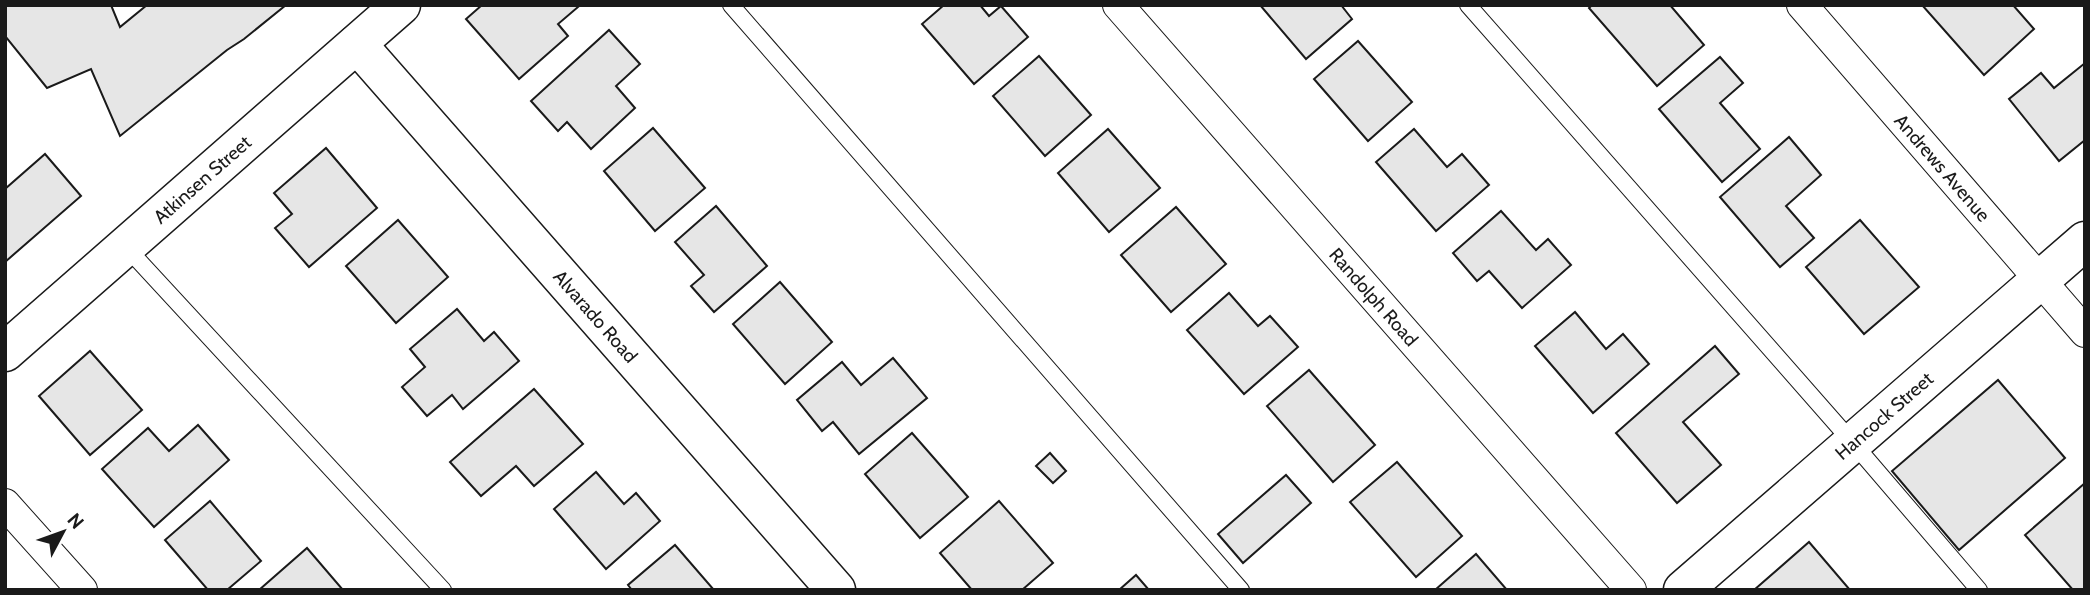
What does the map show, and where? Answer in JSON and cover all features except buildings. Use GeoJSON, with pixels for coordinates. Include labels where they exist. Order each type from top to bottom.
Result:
{"type":"FeatureCollection","features":[{"type":"Feature","properties":{"kind":"street","name":"Atkinsen Street"},"geometry":{"type":"LineString","coordinates":[[5,352],[401,5]]}},
{"type":"Feature","properties":{"kind":"street","name":"Randolph Road"},"geometry":{"type":"LineString","coordinates":[[1118,5],[1631,590]]}},
{"type":"Feature","properties":{"kind":"street","name":"Andrews Avenue"},"geometry":{"type":"LineString","coordinates":[[1802,5],[2085,332]]}},
{"type":"Feature","properties":{"kind":"street","name":"Alvarado Road"},"geometry":{"type":"LineString","coordinates":[[357,44],[836,590]]}},
{"type":"Feature","properties":{"kind":"street","name":"Hancock Street"},"geometry":{"type":"LineString","coordinates":[[1683,590],[2085,241]]}},
{"type":"Feature","properties":{"kind":"street"},"geometry":{"type":"LineString","coordinates":[[5,504],[82,590]]}},
{"type":"Feature","properties":{"kind":"lane"},"geometry":{"type":"LineString","coordinates":[[731,5],[1241,590]]}},
{"type":"Feature","properties":{"kind":"lane"},"geometry":{"type":"LineString","coordinates":[[1468,5],[1979,590]]}},
{"type":"Feature","properties":{"kind":"lane"},"geometry":{"type":"LineString","coordinates":[[126,247],[443,590]]}}]}
